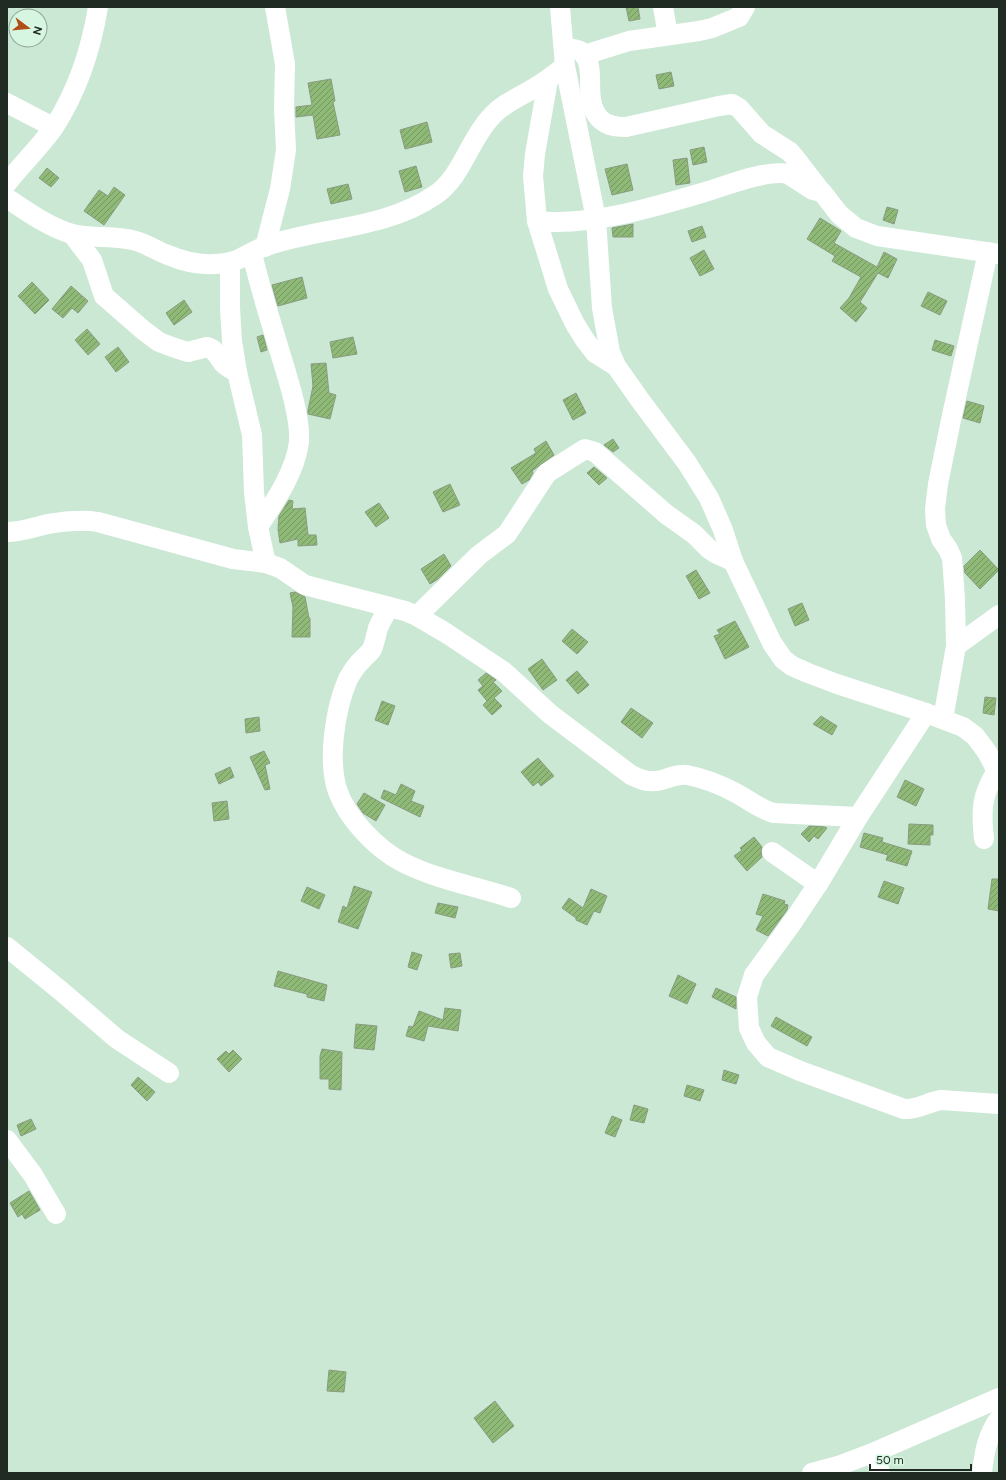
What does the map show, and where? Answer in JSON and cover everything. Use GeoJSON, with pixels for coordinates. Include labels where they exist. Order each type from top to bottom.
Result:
{"type":"FeatureCollection","features":[{"type":"Feature","properties":{"kind":"street"},"geometry":{"type":"LineString","coordinates":[[7,183],[53,127],[77,85],[89,51],[98,7]]}},
{"type":"Feature","properties":{"kind":"street"},"geometry":{"type":"LineString","coordinates":[[258,527],[273,505],[288,477],[296,456],[299,429],[286,372],[259,282],[259,250],[280,190],[286,150],[284,108],[285,64],[275,7]]}},
{"type":"Feature","properties":{"kind":"street"},"geometry":{"type":"LineString","coordinates":[[560,7],[565,57],[596,219],[602,308],[607,342],[616,366],[702,486],[715,511],[733,561],[772,643],[783,659],[792,666],[837,684],[935,716],[963,727],[975,736],[987,752],[998,773],[991,780],[984,796],[982,812],[984,839]]}},
{"type":"Feature","properties":{"kind":"street"},"geometry":{"type":"LineString","coordinates":[[663,7],[668,35]]}},
{"type":"Feature","properties":{"kind":"street"},"geometry":{"type":"LineString","coordinates":[[584,55],[629,41],[699,31],[739,17],[745,7]]}},
{"type":"Feature","properties":{"kind":"street"},"geometry":{"type":"LineString","coordinates":[[7,198],[32,214],[72,234],[125,238],[138,241],[168,256],[190,262],[213,265],[230,264],[259,250],[377,220],[397,214],[425,202],[445,187],[491,116],[513,100],[548,80],[565,57],[578,51],[584,55],[589,66],[591,104],[596,115],[603,122],[614,126],[626,127],[732,104],[739,108],[762,134],[790,152],[839,214],[856,228],[877,236],[910,242],[994,253],[951,420],[938,484],[935,509],[936,524],[941,539],[952,558],[956,646],[935,716],[858,817],[818,884],[754,975],[747,997],[749,1028],[756,1043],[768,1057],[800,1071],[904,1109],[912,1109],[931,1101],[941,1100],[999,1104]]}},
{"type":"Feature","properties":{"kind":"street"},"geometry":{"type":"LineString","coordinates":[[548,80],[534,154],[533,176],[537,221],[558,289],[575,324],[595,353],[616,366]]}},
{"type":"Feature","properties":{"kind":"street"},"geometry":{"type":"LineString","coordinates":[[7,103],[53,127]]}},
{"type":"Feature","properties":{"kind":"street"},"geometry":{"type":"LineString","coordinates":[[537,221],[562,222],[596,219],[658,206],[764,175],[783,173],[788,174],[812,190],[822,192]]}},
{"type":"Feature","properties":{"kind":"street"},"geometry":{"type":"LineString","coordinates":[[72,234],[92,260],[104,296],[142,330],[159,342],[188,352],[207,347],[215,350],[225,366],[237,372]]}},
{"type":"Feature","properties":{"kind":"street"},"geometry":{"type":"LineString","coordinates":[[230,264],[232,341],[237,372],[252,435],[254,492],[258,527],[266,563]]}},
{"type":"Feature","properties":{"kind":"street"},"geometry":{"type":"LineString","coordinates":[[417,616],[479,554],[507,534],[542,480],[551,469],[585,449],[596,452],[666,514],[694,534],[709,549],[733,561]]}},
{"type":"Feature","properties":{"kind":"street"},"geometry":{"type":"LineString","coordinates":[[7,532],[26,530],[47,524],[87,520],[233,559],[266,563],[280,568],[305,585],[405,611],[417,616],[446,633],[503,671],[550,714],[631,775],[644,781],[655,781],[686,774],[735,792],[764,810],[774,812],[858,817]]}},
{"type":"Feature","properties":{"kind":"street"},"geometry":{"type":"LineString","coordinates":[[389,607],[381,621],[372,648],[355,667],[343,692],[333,744],[333,770],[338,792],[348,812],[361,828],[392,856],[402,862],[447,881],[511,898]]}},
{"type":"Feature","properties":{"kind":"street"},"geometry":{"type":"LineString","coordinates":[[956,646],[999,615]]}},
{"type":"Feature","properties":{"kind":"street"},"geometry":{"type":"LineString","coordinates":[[772,852],[818,884]]}},
{"type":"Feature","properties":{"kind":"street"},"geometry":{"type":"LineString","coordinates":[[7,947],[122,1043],[170,1073]]}},
{"type":"Feature","properties":{"kind":"street"},"geometry":{"type":"LineString","coordinates":[[7,1140],[33,1175],[56,1214]]}},
{"type":"Feature","properties":{"kind":"street"},"geometry":{"type":"LineString","coordinates":[[812,1473],[838,1466],[875,1452],[999,1398]]}},
{"type":"Feature","properties":{"kind":"street"},"geometry":{"type":"LineString","coordinates":[[982,1473],[988,1439],[999,1419]]}},
{"type":"Feature","properties":{"kind":"street"},"geometry":{"type":"LineString","coordinates":[[875,1452],[880,1473]]}},
{"type":"Feature","properties":{"kind":"building"},"geometry":{"type":"Polygon","coordinates":[[[626,7],[638,7],[640,19],[629,21],[626,7]]]}},
{"type":"Feature","properties":{"kind":"building"},"geometry":{"type":"Polygon","coordinates":[[[671,72],[674,86],[659,89],[656,75],[671,72]]]}},
{"type":"Feature","properties":{"kind":"building"},"geometry":{"type":"Polygon","coordinates":[[[331,79],[335,101],[333,102],[340,135],[317,139],[313,115],[296,117],[296,107],[312,105],[308,83],[331,79]]]}},
{"type":"Feature","properties":{"kind":"building"},"geometry":{"type":"Polygon","coordinates":[[[427,122],[432,142],[405,149],[400,130],[427,122]]]}},
{"type":"Feature","properties":{"kind":"building"},"geometry":{"type":"Polygon","coordinates":[[[704,147],[707,162],[693,165],[690,150],[704,147]]]}},
{"type":"Feature","properties":{"kind":"building"},"geometry":{"type":"Polygon","coordinates":[[[687,158],[690,183],[676,185],[673,160],[687,158]]]}},
{"type":"Feature","properties":{"kind":"building"},"geometry":{"type":"Polygon","coordinates":[[[627,164],[633,190],[612,195],[605,169],[627,164]]]}},
{"type":"Feature","properties":{"kind":"building"},"geometry":{"type":"Polygon","coordinates":[[[416,166],[422,187],[405,192],[399,171],[416,166]]]}},
{"type":"Feature","properties":{"kind":"building"},"geometry":{"type":"Polygon","coordinates":[[[47,168],[59,178],[51,187],[39,178],[47,168]]]}},
{"type":"Feature","properties":{"kind":"building"},"geometry":{"type":"Polygon","coordinates":[[[348,184],[352,199],[331,204],[327,189],[348,184]]]}},
{"type":"Feature","properties":{"kind":"building"},"geometry":{"type":"Polygon","coordinates":[[[114,187],[125,195],[104,225],[84,211],[99,190],[108,196],[114,187]]]}},
{"type":"Feature","properties":{"kind":"building"},"geometry":{"type":"Polygon","coordinates":[[[887,207],[898,210],[894,224],[883,220],[887,207]]]}},
{"type":"Feature","properties":{"kind":"building"},"geometry":{"type":"Polygon","coordinates":[[[820,218],[841,231],[834,243],[877,267],[884,252],[897,259],[888,278],[878,273],[860,302],[867,308],[856,322],[840,308],[849,298],[861,277],[832,261],[835,256],[807,239],[820,218]]]}},
{"type":"Feature","properties":{"kind":"building"},"geometry":{"type":"Polygon","coordinates":[[[633,224],[633,237],[613,237],[612,228],[633,224]]]}},
{"type":"Feature","properties":{"kind":"building"},"geometry":{"type":"Polygon","coordinates":[[[702,226],[706,237],[692,242],[688,231],[702,226]]]}},
{"type":"Feature","properties":{"kind":"building"},"geometry":{"type":"Polygon","coordinates":[[[704,250],[714,269],[700,276],[690,258],[704,250]]]}},
{"type":"Feature","properties":{"kind":"building"},"geometry":{"type":"Polygon","coordinates":[[[302,277],[307,298],[278,306],[272,285],[302,277]]]}},
{"type":"Feature","properties":{"kind":"building"},"geometry":{"type":"Polygon","coordinates":[[[32,282],[49,300],[35,314],[18,296],[32,282]]]}},
{"type":"Feature","properties":{"kind":"building"},"geometry":{"type":"Polygon","coordinates":[[[71,286],[88,301],[78,313],[72,308],[63,318],[52,309],[71,286]]]}},
{"type":"Feature","properties":{"kind":"building"},"geometry":{"type":"Polygon","coordinates":[[[928,292],[947,301],[940,315],[921,306],[928,292]]]}},
{"type":"Feature","properties":{"kind":"building"},"geometry":{"type":"Polygon","coordinates":[[[184,300],[192,312],[174,325],[166,313],[184,300]]]}},
{"type":"Feature","properties":{"kind":"building"},"geometry":{"type":"Polygon","coordinates":[[[87,329],[100,344],[88,355],[75,340],[87,329]]]}},
{"type":"Feature","properties":{"kind":"building"},"geometry":{"type":"Polygon","coordinates":[[[263,335],[267,350],[261,352],[257,337],[263,335]]]}},
{"type":"Feature","properties":{"kind":"building"},"geometry":{"type":"Polygon","coordinates":[[[353,337],[357,354],[333,358],[330,342],[353,337]]]}},
{"type":"Feature","properties":{"kind":"building"},"geometry":{"type":"Polygon","coordinates":[[[935,340],[954,346],[951,356],[932,350],[935,340]]]}},
{"type":"Feature","properties":{"kind":"building"},"geometry":{"type":"Polygon","coordinates":[[[118,347],[129,362],[116,372],[105,357],[118,347]]]}},
{"type":"Feature","properties":{"kind":"building"},"geometry":{"type":"Polygon","coordinates":[[[326,363],[329,393],[336,395],[330,419],[308,414],[313,386],[311,364],[326,363]]]}},
{"type":"Feature","properties":{"kind":"building"},"geometry":{"type":"Polygon","coordinates":[[[576,393],[586,413],[573,420],[563,400],[576,393]]]}},
{"type":"Feature","properties":{"kind":"building"},"geometry":{"type":"Polygon","coordinates":[[[967,401],[984,406],[980,423],[963,418],[967,401]]]}},
{"type":"Feature","properties":{"kind":"building"},"geometry":{"type":"Polygon","coordinates":[[[613,439],[619,448],[613,452],[604,445],[613,439]]]}},
{"type":"Feature","properties":{"kind":"building"},"geometry":{"type":"Polygon","coordinates":[[[546,441],[554,455],[532,471],[533,473],[529,480],[522,484],[511,468],[536,453],[534,449],[546,441]]]}},
{"type":"Feature","properties":{"kind":"building"},"geometry":{"type":"Polygon","coordinates":[[[594,467],[607,478],[599,485],[587,473],[594,467]]]}},
{"type":"Feature","properties":{"kind":"building"},"geometry":{"type":"Polygon","coordinates":[[[450,484],[460,505],[443,512],[433,492],[450,484]]]}},
{"type":"Feature","properties":{"kind":"building"},"geometry":{"type":"Polygon","coordinates":[[[289,500],[293,501],[292,509],[305,508],[308,535],[316,535],[317,545],[298,546],[298,539],[280,543],[278,529],[279,516],[289,500]]]}},
{"type":"Feature","properties":{"kind":"building"},"geometry":{"type":"Polygon","coordinates":[[[379,503],[389,518],[376,527],[365,512],[379,503]]]}},
{"type":"Feature","properties":{"kind":"building"},"geometry":{"type":"Polygon","coordinates":[[[980,550],[999,570],[980,589],[965,573],[964,566],[980,550]]]}},
{"type":"Feature","properties":{"kind":"building"},"geometry":{"type":"Polygon","coordinates":[[[444,554],[451,566],[438,579],[430,584],[421,569],[444,554]]]}},
{"type":"Feature","properties":{"kind":"building"},"geometry":{"type":"Polygon","coordinates":[[[696,570],[710,593],[699,599],[686,576],[696,570]]]}},
{"type":"Feature","properties":{"kind":"building"},"geometry":{"type":"Polygon","coordinates":[[[295,592],[305,597],[310,618],[310,637],[292,637],[293,607],[290,593],[295,592]]]}},
{"type":"Feature","properties":{"kind":"building"},"geometry":{"type":"Polygon","coordinates":[[[802,603],[809,620],[795,626],[788,609],[802,603]]]}},
{"type":"Feature","properties":{"kind":"building"},"geometry":{"type":"Polygon","coordinates":[[[735,621],[749,647],[725,659],[714,636],[720,634],[717,630],[735,621]]]}},
{"type":"Feature","properties":{"kind":"building"},"geometry":{"type":"Polygon","coordinates":[[[572,629],[588,642],[577,654],[562,641],[572,629]]]}},
{"type":"Feature","properties":{"kind":"building"},"geometry":{"type":"Polygon","coordinates":[[[542,659],[557,680],[543,690],[528,669],[542,659]]]}},
{"type":"Feature","properties":{"kind":"building"},"geometry":{"type":"Polygon","coordinates":[[[577,671],[589,685],[578,694],[566,680],[577,671]]]}},
{"type":"Feature","properties":{"kind":"building"},"geometry":{"type":"Polygon","coordinates":[[[486,673],[496,680],[493,682],[502,691],[494,698],[502,706],[492,715],[483,705],[487,701],[478,690],[483,686],[478,680],[486,673]]]}},
{"type":"Feature","properties":{"kind":"building"},"geometry":{"type":"Polygon","coordinates":[[[985,697],[996,698],[994,715],[983,713],[985,697]]]}},
{"type":"Feature","properties":{"kind":"building"},"geometry":{"type":"Polygon","coordinates":[[[382,701],[395,706],[388,725],[375,720],[382,701]]]}},
{"type":"Feature","properties":{"kind":"building"},"geometry":{"type":"Polygon","coordinates":[[[631,708],[653,723],[642,738],[621,722],[631,708]]]}},
{"type":"Feature","properties":{"kind":"building"},"geometry":{"type":"Polygon","coordinates":[[[821,716],[837,726],[832,735],[813,724],[821,716]]]}},
{"type":"Feature","properties":{"kind":"building"},"geometry":{"type":"Polygon","coordinates":[[[259,717],[260,731],[246,733],[245,719],[259,717]]]}},
{"type":"Feature","properties":{"kind":"building"},"geometry":{"type":"Polygon","coordinates":[[[264,751],[270,763],[265,765],[270,789],[265,790],[250,757],[264,751]]]}},
{"type":"Feature","properties":{"kind":"building"},"geometry":{"type":"Polygon","coordinates":[[[538,758],[554,776],[541,786],[538,782],[533,786],[521,772],[538,758]]]}},
{"type":"Feature","properties":{"kind":"building"},"geometry":{"type":"Polygon","coordinates":[[[230,767],[234,777],[219,784],[215,774],[230,767]]]}},
{"type":"Feature","properties":{"kind":"building"},"geometry":{"type":"Polygon","coordinates":[[[905,780],[924,789],[916,806],[897,797],[905,780]]]}},
{"type":"Feature","properties":{"kind":"building"},"geometry":{"type":"Polygon","coordinates":[[[401,784],[415,791],[411,801],[424,806],[420,817],[381,798],[384,790],[396,795],[401,784]]]}},
{"type":"Feature","properties":{"kind":"building"},"geometry":{"type":"Polygon","coordinates":[[[364,793],[385,805],[376,821],[363,813],[357,804],[364,793]]]}},
{"type":"Feature","properties":{"kind":"building"},"geometry":{"type":"Polygon","coordinates":[[[227,801],[229,819],[214,821],[212,803],[227,801]]]}},
{"type":"Feature","properties":{"kind":"building"},"geometry":{"type":"Polygon","coordinates":[[[909,824],[933,825],[933,835],[930,835],[930,845],[908,844],[909,824]]]}},
{"type":"Feature","properties":{"kind":"building"},"geometry":{"type":"Polygon","coordinates":[[[809,826],[827,828],[818,839],[814,836],[809,842],[801,834],[809,826]]]}},
{"type":"Feature","properties":{"kind":"building"},"geometry":{"type":"Polygon","coordinates":[[[864,833],[883,838],[882,842],[912,851],[907,866],[886,860],[888,855],[860,847],[864,833]]]}},
{"type":"Feature","properties":{"kind":"building"},"geometry":{"type":"Polygon","coordinates":[[[754,837],[762,847],[762,857],[747,871],[734,856],[742,850],[740,848],[754,837]]]}},
{"type":"Feature","properties":{"kind":"building"},"geometry":{"type":"Polygon","coordinates":[[[992,879],[999,879],[999,911],[988,909],[992,879]]]}},
{"type":"Feature","properties":{"kind":"building"},"geometry":{"type":"Polygon","coordinates":[[[884,881],[904,888],[898,904],[878,897],[884,881]]]}},
{"type":"Feature","properties":{"kind":"building"},"geometry":{"type":"Polygon","coordinates":[[[354,886],[372,892],[358,929],[338,922],[343,906],[347,908],[354,886]]]}},
{"type":"Feature","properties":{"kind":"building"},"geometry":{"type":"Polygon","coordinates":[[[307,887],[325,895],[319,909],[301,901],[307,887]]]}},
{"type":"Feature","properties":{"kind":"building"},"geometry":{"type":"Polygon","coordinates":[[[591,889],[607,896],[600,913],[594,911],[587,925],[576,920],[576,918],[562,908],[569,898],[583,908],[591,889]]]}},
{"type":"Feature","properties":{"kind":"building"},"geometry":{"type":"Polygon","coordinates":[[[763,894],[785,901],[784,904],[788,905],[787,910],[768,936],[756,930],[763,916],[756,914],[763,894]]]}},
{"type":"Feature","properties":{"kind":"building"},"geometry":{"type":"Polygon","coordinates":[[[438,903],[458,907],[455,918],[435,913],[438,903]]]}},
{"type":"Feature","properties":{"kind":"building"},"geometry":{"type":"Polygon","coordinates":[[[412,952],[422,955],[417,970],[408,967],[412,952]]]}},
{"type":"Feature","properties":{"kind":"building"},"geometry":{"type":"Polygon","coordinates":[[[460,953],[462,966],[451,968],[449,954],[460,953]]]}},
{"type":"Feature","properties":{"kind":"building"},"geometry":{"type":"Polygon","coordinates":[[[278,971],[327,985],[324,1001],[307,997],[307,994],[274,986],[278,971]]]}},
{"type":"Feature","properties":{"kind":"building"},"geometry":{"type":"Polygon","coordinates":[[[678,975],[696,984],[687,1004],[669,996],[678,975]]]}},
{"type":"Feature","properties":{"kind":"building"},"geometry":{"type":"Polygon","coordinates":[[[716,988],[736,997],[736,1009],[712,997],[716,988]]]}},
{"type":"Feature","properties":{"kind":"building"},"geometry":{"type":"Polygon","coordinates":[[[445,1008],[461,1010],[458,1031],[428,1026],[424,1041],[406,1036],[409,1026],[413,1027],[419,1011],[443,1020],[445,1008]]]}},
{"type":"Feature","properties":{"kind":"building"},"geometry":{"type":"Polygon","coordinates":[[[776,1017],[812,1037],[807,1046],[771,1026],[776,1017]]]}},
{"type":"Feature","properties":{"kind":"building"},"geometry":{"type":"Polygon","coordinates":[[[356,1024],[377,1026],[374,1050],[354,1048],[356,1024]]]}},
{"type":"Feature","properties":{"kind":"building"},"geometry":{"type":"Polygon","coordinates":[[[322,1049],[342,1052],[341,1090],[329,1089],[329,1079],[320,1079],[320,1056],[322,1049]]]}},
{"type":"Feature","properties":{"kind":"building"},"geometry":{"type":"Polygon","coordinates":[[[233,1050],[242,1059],[229,1072],[217,1059],[226,1051],[229,1054],[233,1050]]]}},
{"type":"Feature","properties":{"kind":"building"},"geometry":{"type":"Polygon","coordinates":[[[724,1070],[739,1075],[736,1084],[722,1080],[724,1070]]]}},
{"type":"Feature","properties":{"kind":"building"},"geometry":{"type":"Polygon","coordinates":[[[138,1077],[155,1092],[147,1101],[131,1085],[138,1077]]]}},
{"type":"Feature","properties":{"kind":"building"},"geometry":{"type":"Polygon","coordinates":[[[687,1085],[704,1090],[700,1101],[684,1096],[687,1085]]]}},
{"type":"Feature","properties":{"kind":"building"},"geometry":{"type":"Polygon","coordinates":[[[634,1105],[648,1109],[644,1123],[630,1120],[634,1105]]]}},
{"type":"Feature","properties":{"kind":"building"},"geometry":{"type":"Polygon","coordinates":[[[612,1116],[622,1120],[615,1137],[605,1133],[612,1116]]]}},
{"type":"Feature","properties":{"kind":"building"},"geometry":{"type":"Polygon","coordinates":[[[31,1119],[36,1129],[21,1136],[17,1125],[31,1119]]]}},
{"type":"Feature","properties":{"kind":"building"},"geometry":{"type":"Polygon","coordinates":[[[29,1191],[40,1210],[25,1219],[22,1214],[18,1217],[10,1203],[29,1191]]]}},
{"type":"Feature","properties":{"kind":"building"},"geometry":{"type":"Polygon","coordinates":[[[329,1370],[346,1372],[344,1392],[327,1391],[329,1370]]]}},
{"type":"Feature","properties":{"kind":"building"},"geometry":{"type":"Polygon","coordinates":[[[495,1401],[514,1426],[493,1443],[474,1418],[495,1401]]]}}]}
